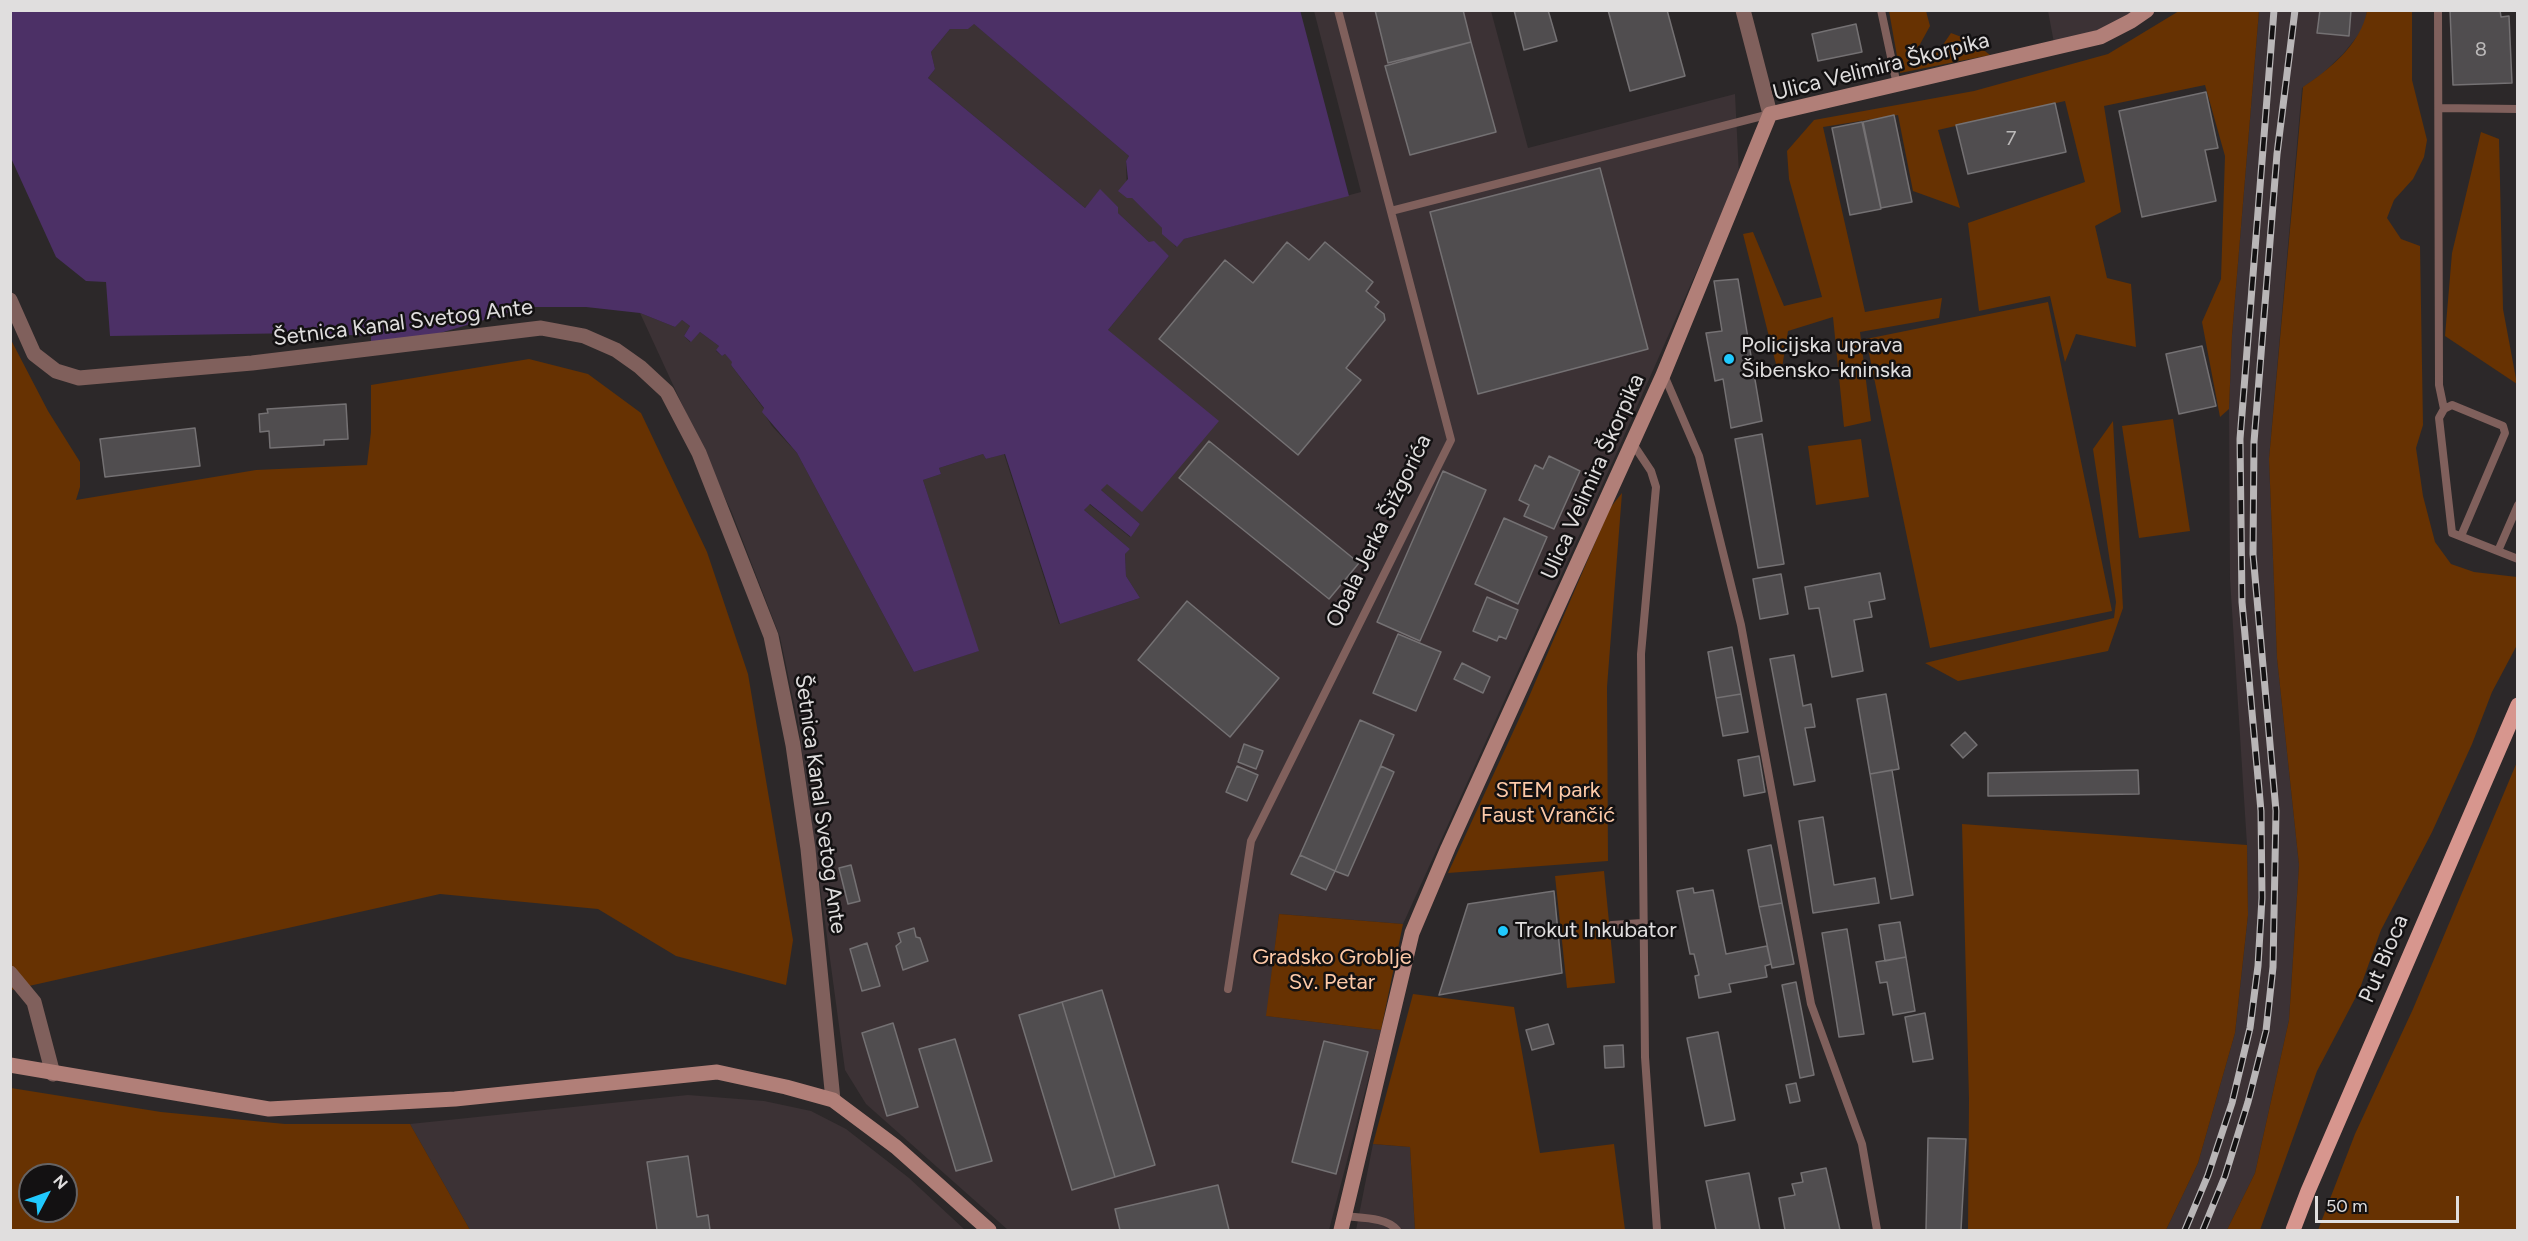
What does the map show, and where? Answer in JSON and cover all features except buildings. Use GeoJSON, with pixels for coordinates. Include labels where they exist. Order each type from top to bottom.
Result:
{"type":"FeatureCollection","features":[{"type":"Feature","properties":{"kind":"main road","name":"Put Bioca"},"geometry":{"type":"LineString","coordinates":[[2294,1230],[2308,1191],[2517,705]]}},
{"type":"Feature","properties":{"kind":"street"},"geometry":{"type":"LineString","coordinates":[[1743,10],[1770,114]]}},
{"type":"Feature","properties":{"kind":"street","name":"Ulica Velimira Škorpika"},"geometry":{"type":"LineString","coordinates":[[1343,1223],[1412,933],[1448,848],[1664,375],[1770,114],[2100,38],[2146,10]]}},
{"type":"Feature","properties":{"kind":"street","name":"Šetnica Kanal Svetog Ante"},"geometry":{"type":"LineString","coordinates":[[10,300],[34,354],[56,371],[80,378],[252,363],[541,328],[584,336],[616,350],[640,367],[667,392],[699,453],[771,636],[794,746],[808,849],[832,1100]]}},
{"type":"Feature","properties":{"kind":"street"},"geometry":{"type":"LineString","coordinates":[[10,973],[34,1002],[53,1074]]}},
{"type":"Feature","properties":{"kind":"street"},"geometry":{"type":"LineString","coordinates":[[10,1065],[269,1109],[455,1099],[717,1072],[832,1100],[896,1147],[990,1230]]}},
{"type":"Feature","properties":{"kind":"lane","name":"Obala Jerka Šižgorića"},"geometry":{"type":"LineString","coordinates":[[1228,989],[1251,841],[1451,440],[1338,10]]}},
{"type":"Feature","properties":{"kind":"lane"},"geometry":{"type":"LineString","coordinates":[[1881,10],[1896,85]]}},
{"type":"Feature","properties":{"kind":"lane"},"geometry":{"type":"LineString","coordinates":[[2438,10],[2439,386],[2444,409]]}},
{"type":"Feature","properties":{"kind":"lane"},"geometry":{"type":"LineString","coordinates":[[2439,108],[2517,109]]}},
{"type":"Feature","properties":{"kind":"lane"},"geometry":{"type":"LineString","coordinates":[[1391,211],[1770,114]]}},
{"type":"Feature","properties":{"kind":"lane"},"geometry":{"type":"LineString","coordinates":[[1664,375],[1702,468],[1741,626],[1811,1004],[1862,1144],[1877,1230]]}},
{"type":"Feature","properties":{"kind":"lane"},"geometry":{"type":"LineString","coordinates":[[2461,536],[2505,433],[2503,426],[2452,405],[2444,409],[2439,418],[2452,533],[2517,559]]}},
{"type":"Feature","properties":{"kind":"lane"},"geometry":{"type":"LineString","coordinates":[[1633,444],[1652,471],[1656,487],[1641,654],[1645,1058],[1657,1230]]}},
{"type":"Feature","properties":{"kind":"lane"},"geometry":{"type":"LineString","coordinates":[[2498,551],[2517,505]]}},
{"type":"Feature","properties":{"kind":"lane"},"geometry":{"type":"LineString","coordinates":[[1612,926],[1642,923]]}},
{"type":"Feature","properties":{"kind":"lane"},"geometry":{"type":"LineString","coordinates":[[1343,1223],[1383,1222],[1393,1225],[1397,1230]]}},
{"type":"Feature","properties":{"kind":"shaded area"},"geometry":{"type":"Polygon","coordinates":[[[1300,10],[1349,196],[1184,239],[1177,247],[1162,234],[1162,228],[1132,198],[1127,198],[1118,191],[1128,179],[1126,161],[1129,156],[974,24],[968,29],[950,29],[931,52],[935,69],[928,78],[1085,208],[1100,189],[1118,207],[1118,213],[1149,242],[1154,241],[1169,256],[1108,330],[1219,421],[1142,512],[1107,484],[1101,490],[1140,524],[1131,537],[1090,504],[1084,510],[1130,549],[1125,554],[1126,576],[1140,598],[1060,624],[1005,454],[986,459],[983,454],[939,468],[941,474],[923,480],[979,651],[914,672],[797,453],[762,412],[764,408],[731,365],[732,362],[725,354],[722,356],[716,350],[719,346],[700,332],[691,342],[684,336],[690,326],[682,320],[675,327],[640,313],[586,307],[528,307],[430,336],[371,343],[371,336],[304,333],[110,336],[106,282],[86,281],[56,257],[11,158],[11,11],[1300,10]]]}},
{"type":"Feature","properties":{"kind":"shaded area"},"geometry":{"type":"Polygon","coordinates":[[[1314,11],[1491,11],[1528,148],[1735,94],[1739,175],[1613,461],[1403,924],[1279,914],[1267,1016],[1381,1030],[1329,1230],[1008,1230],[866,1104],[845,1070],[798,722],[780,637],[732,513],[640,313],[675,327],[682,320],[690,326],[684,336],[690,342],[700,332],[719,346],[716,351],[722,356],[725,354],[733,362],[731,365],[764,409],[763,412],[772,426],[797,453],[914,672],[978,651],[923,480],[941,474],[939,468],[983,454],[986,459],[1004,454],[1059,624],[1140,598],[1126,576],[1125,554],[1130,549],[1084,510],[1089,504],[1130,537],[1140,524],[1101,490],[1106,484],[1108,330],[1169,256],[1149,242],[1118,213],[1118,207],[1100,190],[1085,208],[928,78],[935,69],[931,52],[950,29],[968,29],[973,23],[1129,156],[1126,161],[1127,198],[1132,198],[1162,228],[1176,247],[1184,239],[1361,192],[1314,11]]]}},
{"type":"Feature","properties":{"kind":"shaded area"},"geometry":{"type":"Polygon","coordinates":[[[2048,11],[2134,11],[2097,30],[2054,43],[2048,11]]]}},
{"type":"Feature","properties":{"kind":"shaded area"},"geometry":{"type":"Polygon","coordinates":[[[2259,11],[2367,11],[2364,28],[2343,54],[2322,74],[2302,88],[2269,459],[2277,658],[2299,865],[2289,1020],[2255,1173],[2227,1230],[2166,1230],[2198,1163],[2235,1033],[2248,915],[2247,845],[2230,579],[2229,409],[2232,335],[2259,11]]]}},
{"type":"Feature","properties":{"kind":"shaded area"},"geometry":{"type":"Polygon","coordinates":[[[688,1095],[764,1101],[811,1111],[846,1129],[909,1178],[965,1230],[470,1230],[410,1124],[688,1095]]]}},
{"type":"Feature","properties":{"kind":"shaded area"},"geometry":{"type":"Polygon","coordinates":[[[1373,1144],[1410,1147],[1415,1230],[1356,1230],[1373,1144]]]}},
{"type":"Feature","properties":{"kind":"green space"},"geometry":{"type":"Polygon","coordinates":[[[1889,11],[1926,11],[1930,26],[1919,46],[1922,55],[1938,52],[1951,33],[1972,41],[1990,55],[1900,73],[1889,11]]]}},
{"type":"Feature","properties":{"kind":"green space"},"geometry":{"type":"Polygon","coordinates":[[[2179,11],[2259,11],[2232,335],[2229,409],[2220,417],[2202,322],[2221,279],[2225,156],[2205,85],[2104,106],[2121,212],[2095,226],[2107,278],[2131,284],[2136,347],[2076,334],[2065,362],[2050,296],[1979,311],[1968,223],[2085,182],[2065,101],[1938,130],[1960,208],[1913,191],[1898,115],[1823,127],[1865,312],[1942,298],[1939,318],[1860,332],[1871,421],[1844,427],[1833,317],[1788,331],[1780,380],[1743,234],[1753,232],[1784,306],[1822,297],[1789,179],[1787,151],[1814,120],[1974,91],[2108,54],[2179,11]]]}},
{"type":"Feature","properties":{"kind":"green space"},"geometry":{"type":"Polygon","coordinates":[[[2367,11],[2412,11],[2412,80],[2427,140],[2424,157],[2413,179],[2394,200],[2387,218],[2401,239],[2420,246],[2423,425],[2416,448],[2423,496],[2435,542],[2451,564],[2474,572],[2517,577],[2517,645],[2492,692],[2472,744],[2432,832],[2381,930],[2359,991],[2317,1071],[2260,1230],[2227,1230],[2255,1173],[2289,1020],[2299,865],[2277,658],[2269,459],[2303,87],[2343,55],[2364,23],[2367,11]]]}},
{"type":"Feature","properties":{"kind":"green space"},"geometry":{"type":"Polygon","coordinates":[[[2481,132],[2499,139],[2503,309],[2517,384],[2445,336],[2452,253],[2481,132]]]}},
{"type":"Feature","properties":{"kind":"green space"},"geometry":{"type":"Polygon","coordinates":[[[2048,302],[2112,611],[1930,648],[1866,339],[2048,302]]]}},
{"type":"Feature","properties":{"kind":"green space"},"geometry":{"type":"Polygon","coordinates":[[[10,338],[48,411],[80,462],[80,487],[76,500],[256,470],[367,465],[371,432],[371,385],[529,359],[588,374],[641,413],[707,552],[748,674],[793,940],[786,985],[676,956],[598,909],[440,894],[11,990],[10,338]]]}},
{"type":"Feature","properties":{"kind":"green space"},"geometry":{"type":"Polygon","coordinates":[[[2173,419],[2190,531],[2139,538],[2122,426],[2173,419]]]}},
{"type":"Feature","properties":{"kind":"green space"},"geometry":{"type":"Polygon","coordinates":[[[2113,421],[2123,608],[2108,651],[1958,681],[1925,663],[2114,618],[2116,602],[2093,449],[2113,421]]]}},
{"type":"Feature","properties":{"kind":"green space"},"geometry":{"type":"Polygon","coordinates":[[[1861,439],[1869,497],[1816,505],[1808,446],[1861,439]]]}},
{"type":"Feature","properties":{"kind":"green space","name":"STEM park Faust Vrančić"},"geometry":{"type":"Polygon","coordinates":[[[1622,493],[1607,687],[1608,861],[1448,873],[1525,706],[1610,508],[1622,493]]]}},
{"type":"Feature","properties":{"kind":"green space"},"geometry":{"type":"Polygon","coordinates":[[[2517,762],[2517,1230],[2318,1230],[2355,1134],[2413,1009],[2517,762]]]}},
{"type":"Feature","properties":{"kind":"green space"},"geometry":{"type":"Polygon","coordinates":[[[1962,824],[2247,845],[2248,915],[2235,1033],[2198,1163],[2166,1230],[1968,1230],[1969,1099],[1962,824]]]}},
{"type":"Feature","properties":{"kind":"green space"},"geometry":{"type":"Polygon","coordinates":[[[1604,871],[1615,983],[1567,988],[1555,876],[1604,871]]]}},
{"type":"Feature","properties":{"kind":"green space","name":"Gradsko Groblje Sv. Petar"},"geometry":{"type":"Polygon","coordinates":[[[1279,914],[1403,924],[1381,1030],[1266,1016],[1279,914]]]}},
{"type":"Feature","properties":{"kind":"green space"},"geometry":{"type":"Polygon","coordinates":[[[1413,994],[1514,1007],[1540,1153],[1614,1144],[1625,1230],[1415,1230],[1410,1147],[1373,1144],[1413,994]]]}},
{"type":"Feature","properties":{"kind":"green space"},"geometry":{"type":"Polygon","coordinates":[[[11,1088],[161,1112],[285,1124],[410,1124],[470,1230],[11,1230],[11,1088]]]}},
{"type":"Feature","properties":{"kind":"railway"},"geometry":{"type":"LineString","coordinates":[[2185,1230],[2208,1175],[2232,1103],[2250,1028],[2258,966],[2262,898],[2261,811],[2242,602],[2240,439],[2274,10]]}},
{"type":"Feature","properties":{"kind":"railway"},"geometry":{"type":"LineString","coordinates":[[2203,1230],[2225,1176],[2248,1102],[2266,1031],[2273,967],[2276,811],[2253,554],[2254,442],[2277,154],[2295,10]]}},
{"type":"Feature","properties":{"kind":"place","name":"Policijska uprava Šibensko-kninska"},"geometry":{"type":"Point","coordinates":[1729,359]}},
{"type":"Feature","properties":{"kind":"place","name":"Trokut Inkubator"},"geometry":{"type":"Point","coordinates":[1503,931]}}]}
